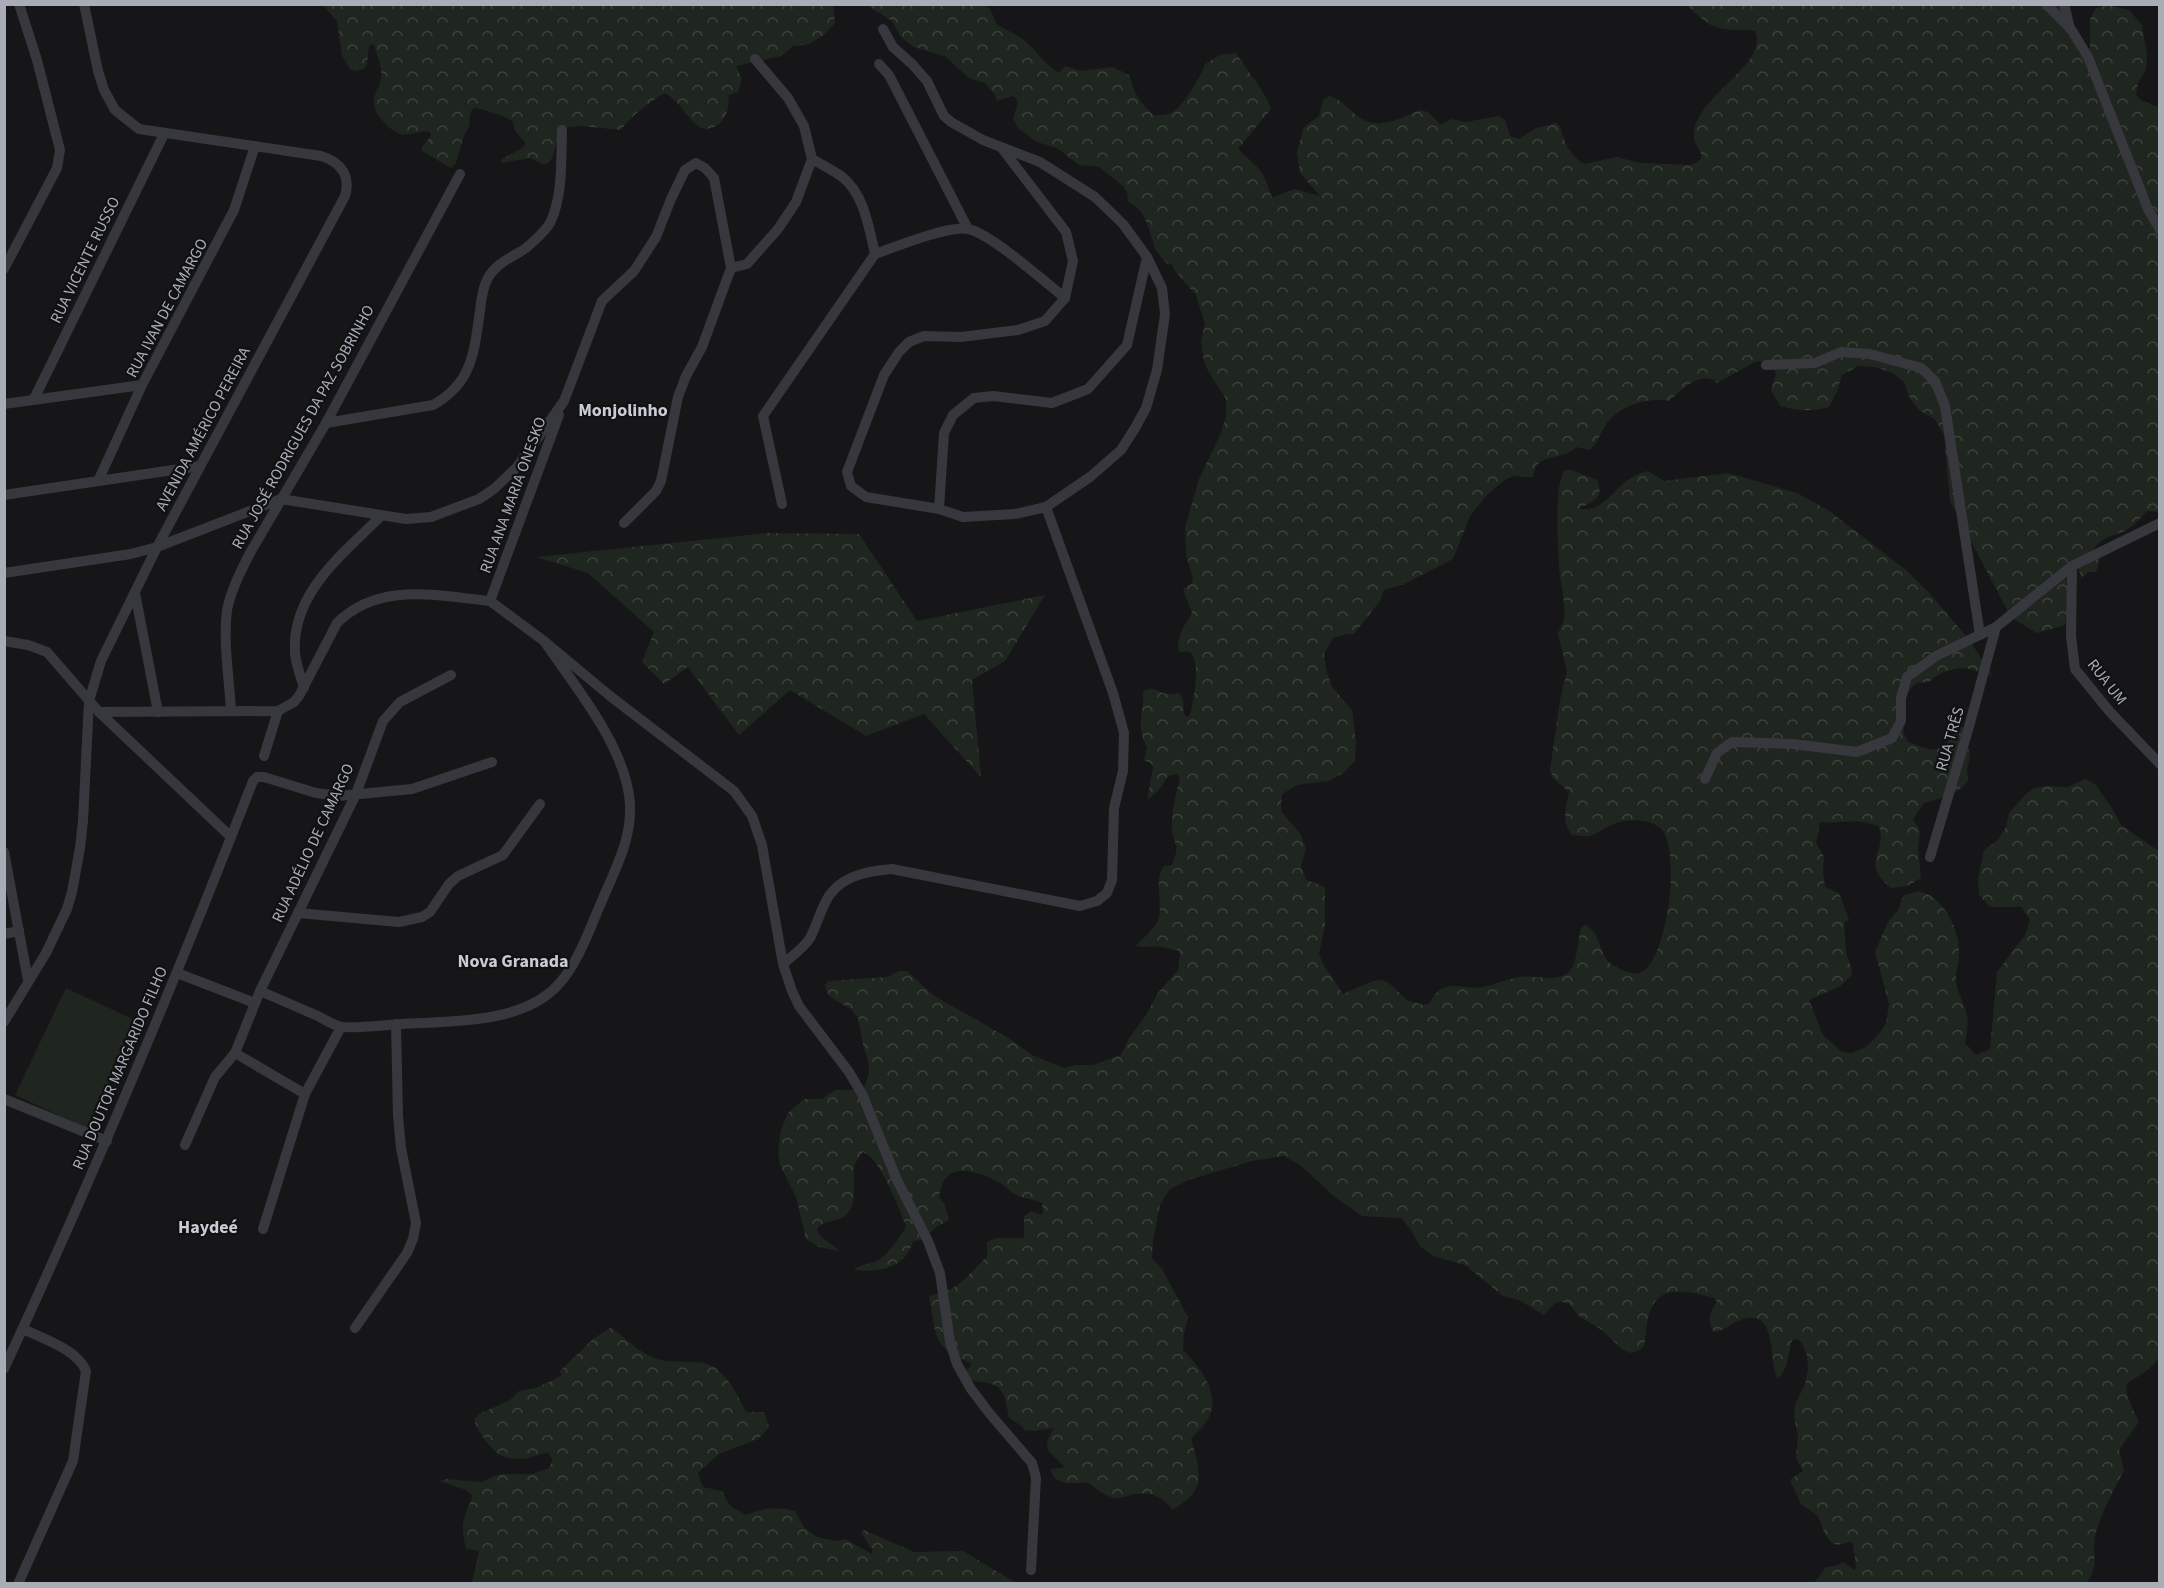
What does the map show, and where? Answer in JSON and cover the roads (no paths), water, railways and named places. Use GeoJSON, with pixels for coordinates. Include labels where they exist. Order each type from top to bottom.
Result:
{"type":"FeatureCollection","features":[{"type":"Feature","properties":{"kind":"street"},"geometry":{"type":"LineString","coordinates":[[4,269],[57,168],[60,150],[37,60],[19,4]]}},
{"type":"Feature","properties":{"kind":"street"},"geometry":{"type":"LineString","coordinates":[[84,4],[98,71],[104,90],[115,111],[139,129],[255,146]]}},
{"type":"Feature","properties":{"kind":"street"},"geometry":{"type":"LineString","coordinates":[[2046,4],[2070,29],[2088,57],[2148,209],[2160,230]]}},
{"type":"Feature","properties":{"kind":"street"},"geometry":{"type":"LineString","coordinates":[[2064,4],[2070,29]]}},
{"type":"Feature","properties":{"kind":"street"},"geometry":{"type":"LineString","coordinates":[[883,29],[892,48],[912,64],[927,81],[944,116],[959,127],[1040,162],[1095,197],[1123,224],[1147,256],[1162,288],[1165,314],[1157,370],[1146,408],[1121,450],[1086,481],[1046,507],[1015,514],[963,517],[939,509],[866,497],[850,486],[847,472],[884,375],[899,352],[924,336],[961,337],[1018,330],[1046,321],[1065,298],[1073,261],[1066,231],[1001,147]]}},
{"type":"Feature","properties":{"kind":"street"},"geometry":{"type":"LineString","coordinates":[[731,268],[747,264],[778,229],[796,202],[812,159],[804,126],[788,98],[755,58]]}},
{"type":"Feature","properties":{"kind":"street"},"geometry":{"type":"LineString","coordinates":[[879,64],[889,75],[968,229]]}},
{"type":"Feature","properties":{"kind":"street"},"geometry":{"type":"LineString","coordinates":[[326,423],[433,405],[446,398],[459,386],[468,371],[473,356],[481,300],[490,275],[501,263],[527,247],[550,222],[560,187],[562,130]]}},
{"type":"Feature","properties":{"kind":"street","name":"RUA VICENTE RUSSO"},"geometry":{"type":"LineString","coordinates":[[34,399],[164,134]]}},
{"type":"Feature","properties":{"kind":"street","name":"AVENIDA AMÉRICO PEREIRA"},"geometry":{"type":"LineString","coordinates":[[4,1022],[8,1008],[46,953],[67,909],[72,891],[83,821],[89,701],[108,645],[200,465],[345,196],[348,185],[346,174],[330,159],[255,146]]}},
{"type":"Feature","properties":{"kind":"street","name":"RUA IVAN DE CAMARGO"},"geometry":{"type":"LineString","coordinates":[[98,481],[142,385],[232,216],[255,146]]}},
{"type":"Feature","properties":{"kind":"street"},"geometry":{"type":"LineString","coordinates":[[812,159],[843,178],[861,203],[869,224],[875,254]]}},
{"type":"Feature","properties":{"kind":"street"},"geometry":{"type":"LineString","coordinates":[[4,573],[130,554],[157,547],[281,499],[406,519],[431,517],[479,499],[494,489],[517,466],[564,400],[602,301],[634,271],[657,237],[671,198],[685,170],[696,163],[705,168],[714,178],[731,268],[702,347],[686,376],[678,397],[661,481],[656,491],[624,523]]}},
{"type":"Feature","properties":{"kind":"street","name":"RUA JOSÉ RODRIGUES DA PAZ SOBRINHO"},"geometry":{"type":"LineString","coordinates":[[231,710],[226,627],[230,597],[250,553],[326,423],[459,174]]}},
{"type":"Feature","properties":{"kind":"street"},"geometry":{"type":"LineString","coordinates":[[782,504],[763,416],[875,254],[950,230],[968,229],[990,239],[1065,298]]}},
{"type":"Feature","properties":{"kind":"street"},"geometry":{"type":"LineString","coordinates":[[939,509],[944,433],[953,415],[974,398],[993,396],[1052,403],[1088,390],[1126,345],[1147,256]]}},
{"type":"Feature","properties":{"kind":"street"},"geometry":{"type":"LineString","coordinates":[[1766,365],[1815,363],[1841,352],[1870,354],[1921,368],[1935,381],[1945,406],[1980,635]]}},
{"type":"Feature","properties":{"kind":"street"},"geometry":{"type":"LineString","coordinates":[[4,404],[142,385]]}},
{"type":"Feature","properties":{"kind":"street","name":"RUA ANA MARIA ONESKO"},"geometry":{"type":"LineString","coordinates":[[490,601],[564,400]]}},
{"type":"Feature","properties":{"kind":"street"},"geometry":{"type":"LineString","coordinates":[[4,495],[200,465]]}},
{"type":"Feature","properties":{"kind":"street"},"geometry":{"type":"LineString","coordinates":[[783,964],[811,937],[826,901],[834,889],[843,881],[865,873],[892,869],[1080,906],[1097,901],[1107,893],[1112,880],[1114,808],[1123,771],[1124,733],[1113,693],[1046,507]]}},
{"type":"Feature","properties":{"kind":"street"},"geometry":{"type":"LineString","coordinates":[[304,688],[296,660],[295,643],[307,599],[320,576],[381,516]]}},
{"type":"Feature","properties":{"kind":"street"},"geometry":{"type":"LineString","coordinates":[[1705,779],[1717,753],[1732,742],[1793,744],[1857,752],[1892,738],[1901,721],[1902,698],[1907,677],[1936,656],[1996,627],[2072,566],[2160,524]]}},
{"type":"Feature","properties":{"kind":"street","name":"RUA UM"},"geometry":{"type":"LineString","coordinates":[[2072,566],[2071,636],[2075,669],[2110,712],[2160,764]]}},
{"type":"Feature","properties":{"kind":"street"},"geometry":{"type":"LineString","coordinates":[[135,593],[158,712]]}},
{"type":"Feature","properties":{"kind":"street"},"geometry":{"type":"LineString","coordinates":[[99,712],[278,711],[294,702],[304,688],[337,623],[361,605],[377,598],[415,595],[490,601],[734,790],[755,822],[762,845],[783,964],[792,991],[799,1006],[849,1072],[862,1094],[897,1180],[928,1241],[940,1273],[950,1342],[957,1364],[971,1389],[1032,1463],[1036,1478],[1031,1570]]}},
{"type":"Feature","properties":{"kind":"street","name":"RUA TRÊS"},"geometry":{"type":"LineString","coordinates":[[1930,857],[1996,627]]}},
{"type":"Feature","properties":{"kind":"street"},"geometry":{"type":"LineString","coordinates":[[4,641],[28,645],[47,652],[99,712],[231,837]]}},
{"type":"Feature","properties":{"kind":"street"},"geometry":{"type":"LineString","coordinates":[[260,991],[341,1027],[484,1020],[531,1004],[556,988],[581,947],[623,851],[631,814],[629,793],[620,765],[605,733],[544,641]]}},
{"type":"Feature","properties":{"kind":"street","name":"RUA ADÉLIO DE CAMARGO"},"geometry":{"type":"LineString","coordinates":[[185,1145],[215,1077],[235,1053],[260,991],[356,794],[383,721],[391,710],[410,696],[451,675]]}},
{"type":"Feature","properties":{"kind":"street"},"geometry":{"type":"LineString","coordinates":[[264,756],[278,711]]}},
{"type":"Feature","properties":{"kind":"street"},"geometry":{"type":"LineString","coordinates":[[356,794],[412,789],[492,762]]}},
{"type":"Feature","properties":{"kind":"street","name":"RUA DOUTOR MARGARIDO FILHO"},"geometry":{"type":"LineString","coordinates":[[4,1369],[106,1141],[177,973],[253,781],[257,777],[264,777],[327,796],[356,794]]}},
{"type":"Feature","properties":{"kind":"street"},"geometry":{"type":"LineString","coordinates":[[298,912],[399,922],[422,917],[430,912],[443,890],[453,880],[503,855],[540,804]]}},
{"type":"Feature","properties":{"kind":"street"},"geometry":{"type":"LineString","coordinates":[[4,852],[28,980]]}},
{"type":"Feature","properties":{"kind":"street"},"geometry":{"type":"LineString","coordinates":[[4,934],[19,931]]}},
{"type":"Feature","properties":{"kind":"street"},"geometry":{"type":"LineString","coordinates":[[177,973],[255,1003]]}},
{"type":"Feature","properties":{"kind":"street"},"geometry":{"type":"LineString","coordinates":[[355,1328],[406,1253],[413,1239],[416,1223],[399,1127],[396,1024]]}},
{"type":"Feature","properties":{"kind":"street"},"geometry":{"type":"LineString","coordinates":[[263,1229],[305,1094],[341,1027]]}},
{"type":"Feature","properties":{"kind":"street"},"geometry":{"type":"LineString","coordinates":[[235,1053],[305,1094]]}},
{"type":"Feature","properties":{"kind":"street"},"geometry":{"type":"LineString","coordinates":[[4,1099],[106,1141]]}},
{"type":"Feature","properties":{"kind":"street"},"geometry":{"type":"LineString","coordinates":[[18,1584],[73,1461],[86,1371],[82,1362],[73,1355],[23,1329]]}},
{"type":"Feature","properties":{"kind":"district","name":"Monjolinho"},"geometry":{"type":"Point","coordinates":[623,410]}},
{"type":"Feature","properties":{"kind":"district","name":"Nova Granada"},"geometry":{"type":"Point","coordinates":[513,961]}},
{"type":"Feature","properties":{"kind":"district","name":"Haydeé"},"geometry":{"type":"Point","coordinates":[208,1227]}}]}
